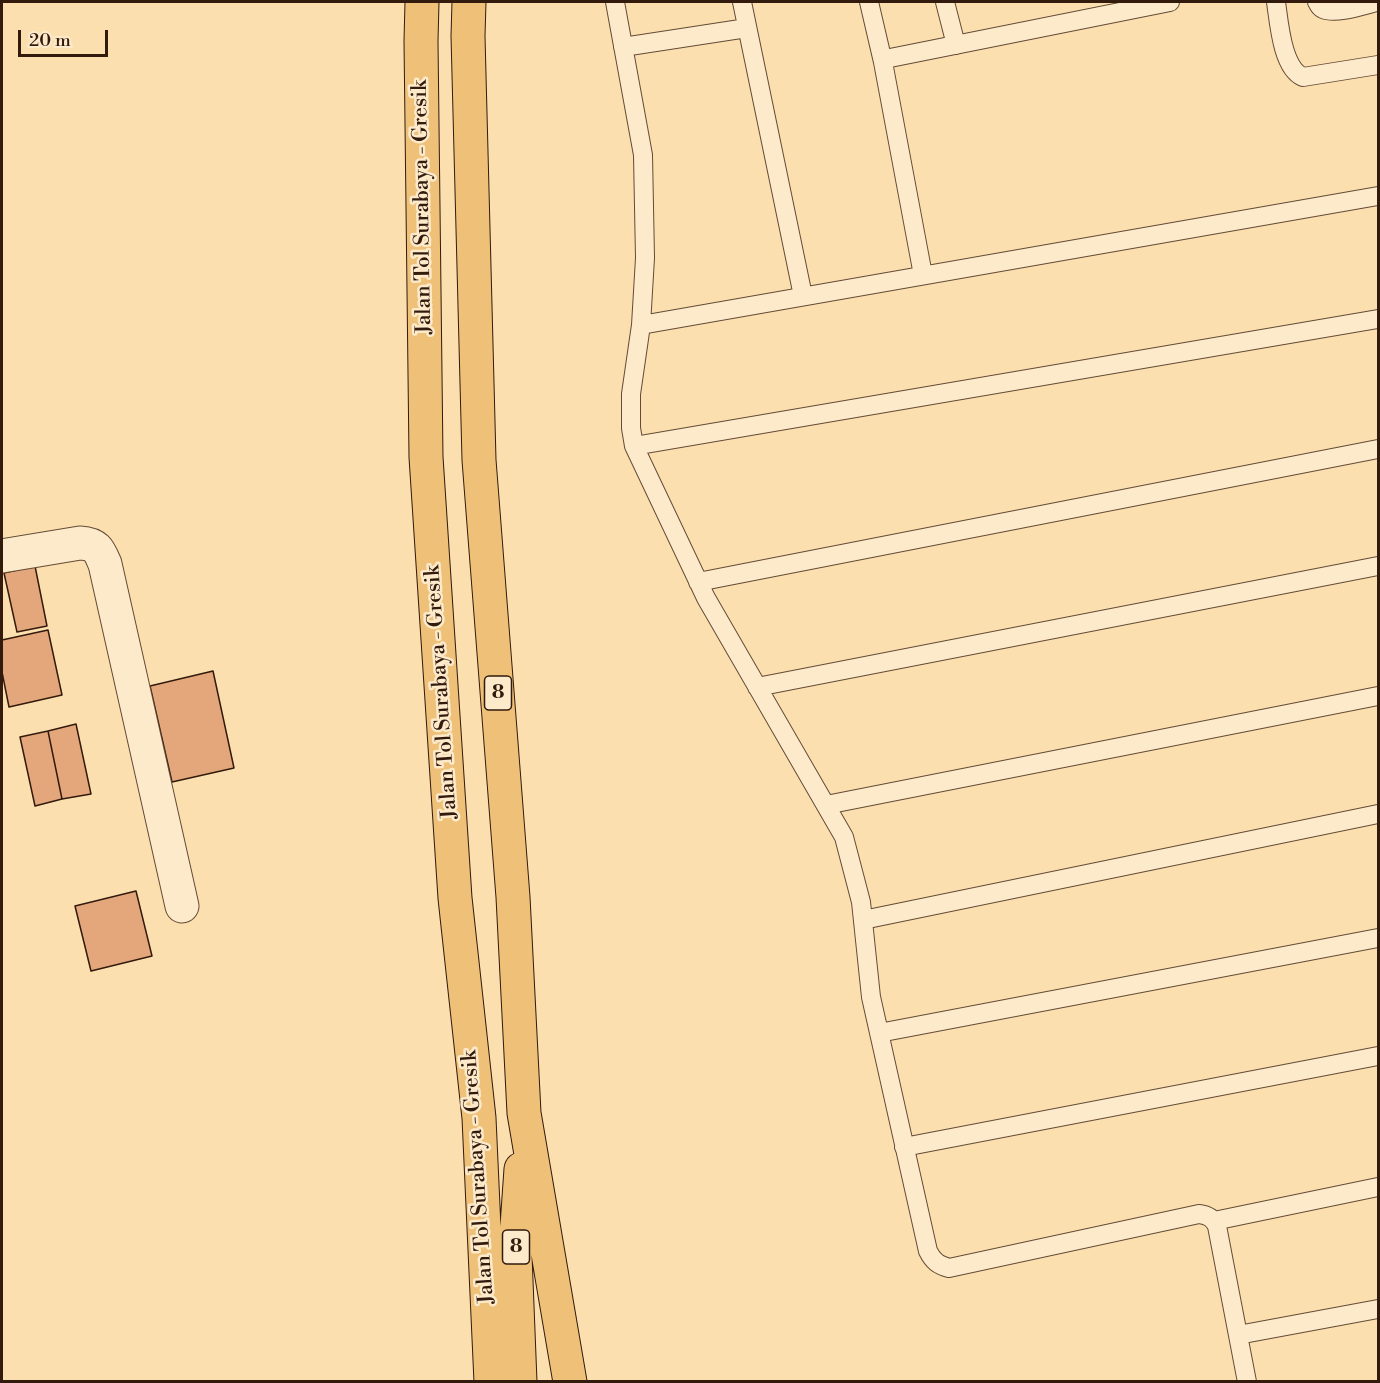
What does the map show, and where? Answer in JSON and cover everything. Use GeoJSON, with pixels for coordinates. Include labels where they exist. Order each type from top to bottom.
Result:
{"type":"FeatureCollection","features":[{"type":"Feature","properties":{"kind":"highway","name":"Jalan Tol Surabaya - Gresik"},"geometry":{"type":"LineString","coordinates":[[422,2],[426,457],[455,898],[478,1118],[491,1382]]}},
{"type":"Feature","properties":{"kind":"highway","name":"Jalan Tol Surabaya - Gresik"},"geometry":{"type":"LineString","coordinates":[[469,2],[479,460],[513,897],[524,1113],[515,1255],[520,1382]]}},
{"type":"Feature","properties":{"kind":"highway","name":"Jalan Tol Surabaya - Gresik"},"geometry":{"type":"LineString","coordinates":[[524,1113],[570,1382]]}},
{"type":"Feature","properties":{"kind":"street"},"geometry":{"type":"LineString","coordinates":[[2,556],[81,543],[94,545],[100,553],[108,575],[182,906]]}},
{"type":"Feature","properties":{"kind":"lane"},"geometry":{"type":"LineString","coordinates":[[615,2],[643,155],[645,258],[640,325],[631,394],[631,428],[634,446],[698,582],[844,837],[861,902],[871,997],[928,1251],[932,1259],[940,1266],[949,1268],[1199,1214],[1205,1215],[1214,1221],[1216,1226],[1247,1382]]}},
{"type":"Feature","properties":{"kind":"lane"},"geometry":{"type":"LineString","coordinates":[[742,2],[803,296]]}},
{"type":"Feature","properties":{"kind":"lane"},"geometry":{"type":"LineString","coordinates":[[869,2],[883,62],[923,275]]}},
{"type":"Feature","properties":{"kind":"lane"},"geometry":{"type":"LineString","coordinates":[[945,2],[956,45]]}},
{"type":"Feature","properties":{"kind":"lane"},"geometry":{"type":"LineString","coordinates":[[883,62],[890,57],[1170,2]]}},
{"type":"Feature","properties":{"kind":"lane"},"geometry":{"type":"LineString","coordinates":[[1276,2],[1285,53],[1298,75],[1303,77],[1378,65]]}},
{"type":"Feature","properties":{"kind":"lane"},"geometry":{"type":"LineString","coordinates":[[1317,2],[1322,9],[1336,11],[1377,2]]}},
{"type":"Feature","properties":{"kind":"lane"},"geometry":{"type":"LineString","coordinates":[[623,47],[747,28]]}},
{"type":"Feature","properties":{"kind":"lane"},"geometry":{"type":"LineString","coordinates":[[640,325],[1378,196]]}},
{"type":"Feature","properties":{"kind":"lane"},"geometry":{"type":"LineString","coordinates":[[634,446],[1378,319]]}},
{"type":"Feature","properties":{"kind":"lane"},"geometry":{"type":"LineString","coordinates":[[698,582],[1378,449]]}},
{"type":"Feature","properties":{"kind":"lane"},"geometry":{"type":"LineString","coordinates":[[757,687],[1378,566]]}},
{"type":"Feature","properties":{"kind":"lane"},"geometry":{"type":"LineString","coordinates":[[826,805],[1378,696]]}},
{"type":"Feature","properties":{"kind":"lane"},"geometry":{"type":"LineString","coordinates":[[863,920],[1378,814]]}},
{"type":"Feature","properties":{"kind":"lane"},"geometry":{"type":"LineString","coordinates":[[879,1033],[1378,938]]}},
{"type":"Feature","properties":{"kind":"lane"},"geometry":{"type":"LineString","coordinates":[[904,1148],[1378,1056]]}},
{"type":"Feature","properties":{"kind":"lane"},"geometry":{"type":"LineString","coordinates":[[1214,1221],[1378,1187]]}},
{"type":"Feature","properties":{"kind":"lane"},"geometry":{"type":"LineString","coordinates":[[1238,1335],[1378,1309]]}},
{"type":"Feature","properties":{"kind":"building"},"geometry":{"type":"Polygon","coordinates":[[[35,566],[47,626],[17,632],[4,573],[35,566]]]}},
{"type":"Feature","properties":{"kind":"building"},"geometry":{"type":"Polygon","coordinates":[[[48,630],[62,695],[9,707],[2,672],[2,640],[48,630]]]}},
{"type":"Feature","properties":{"kind":"building"},"geometry":{"type":"Polygon","coordinates":[[[213,671],[234,768],[172,782],[150,686],[213,671]]]}},
{"type":"Feature","properties":{"kind":"building"},"geometry":{"type":"Polygon","coordinates":[[[76,724],[91,794],[62,799],[48,731],[76,724]]]}},
{"type":"Feature","properties":{"kind":"building"},"geometry":{"type":"Polygon","coordinates":[[[48,731],[62,799],[35,806],[20,737],[48,731]]]}},
{"type":"Feature","properties":{"kind":"building"},"geometry":{"type":"Polygon","coordinates":[[[136,891],[152,956],[91,971],[75,906],[136,891]]]}}]}
